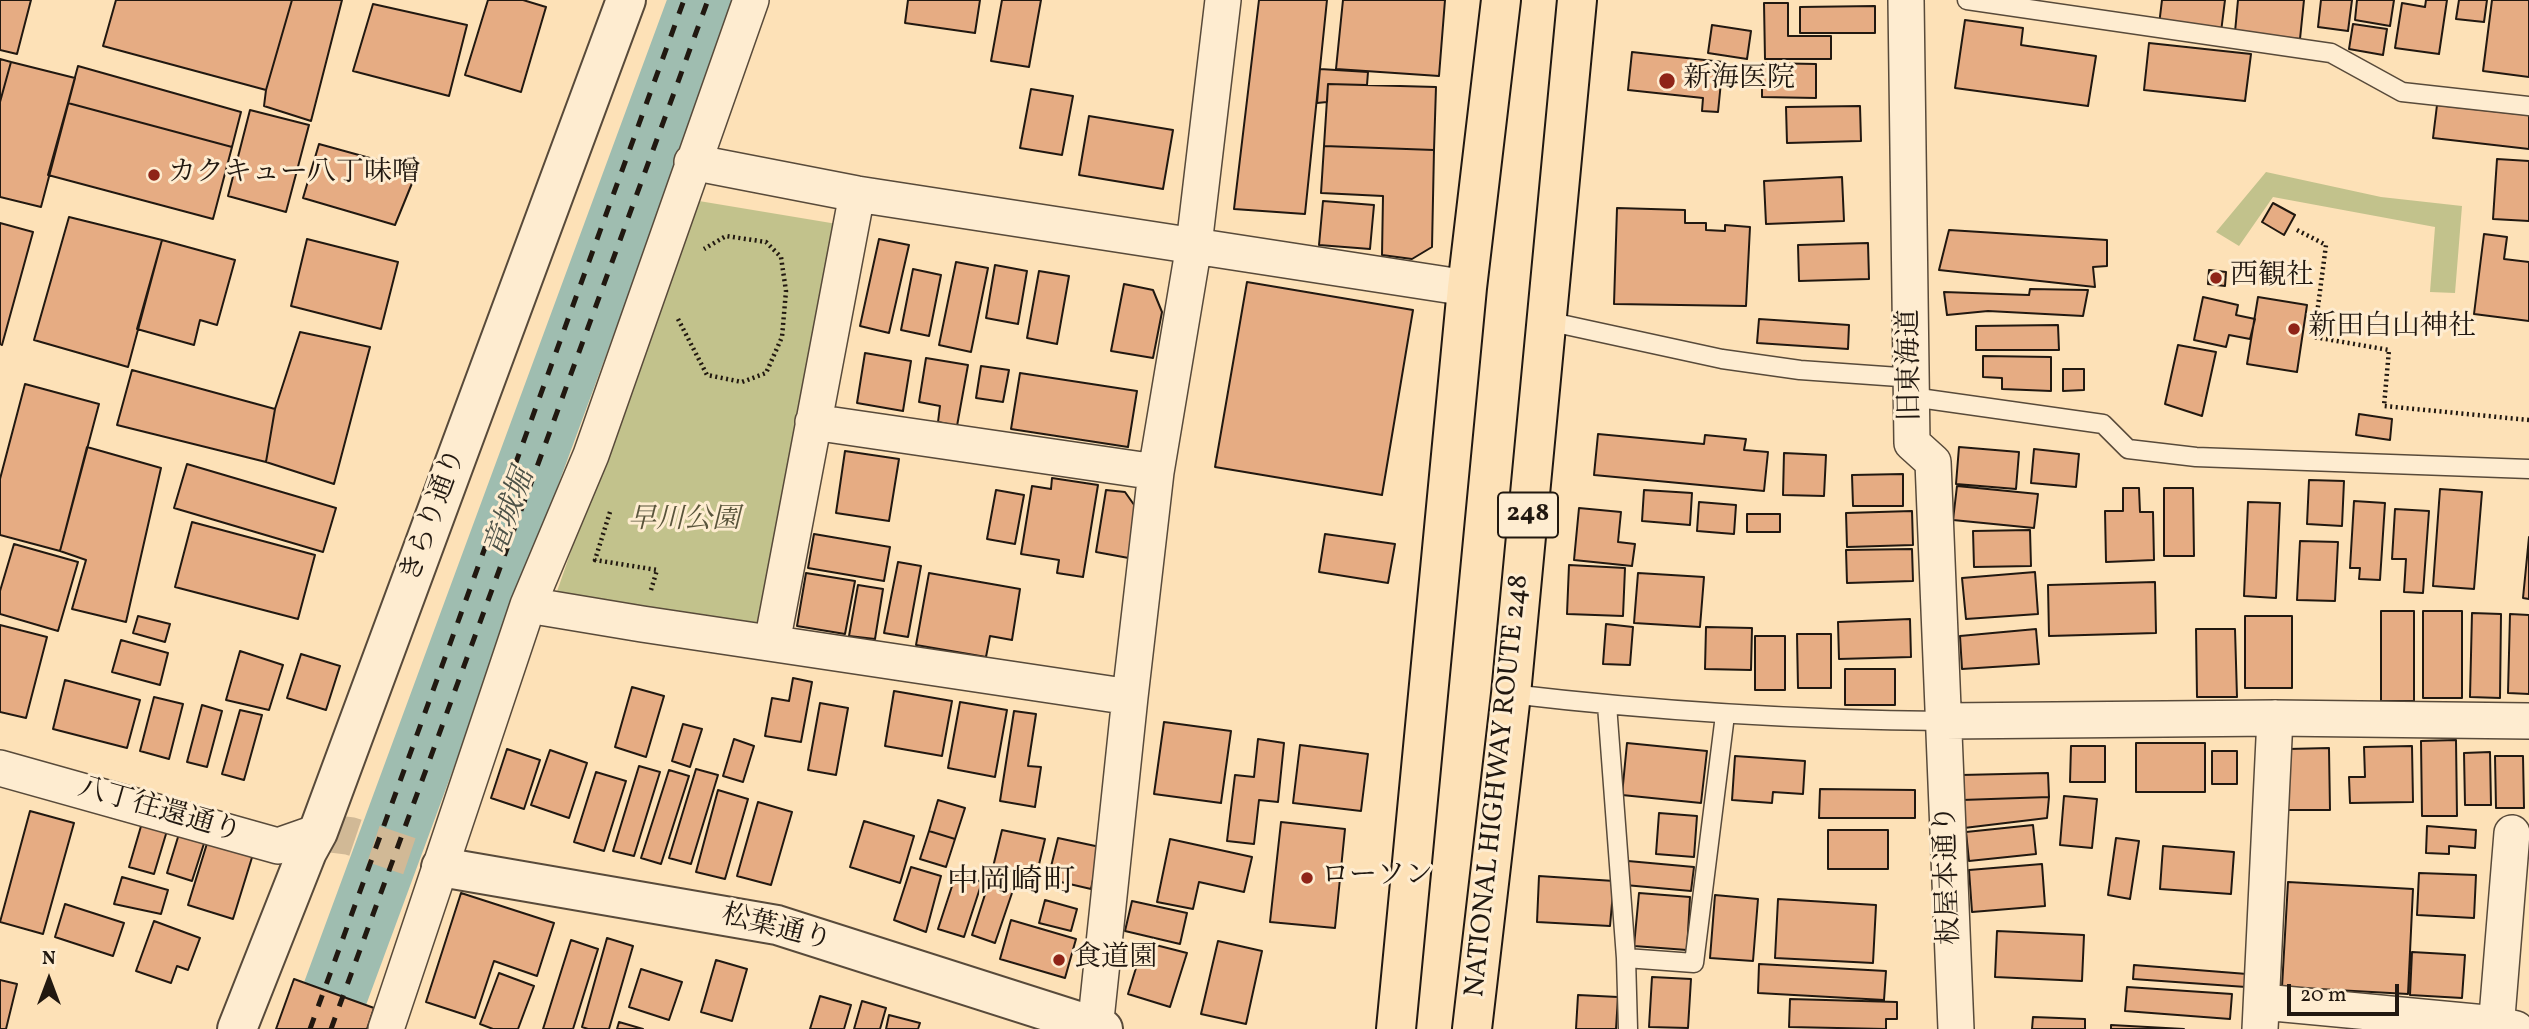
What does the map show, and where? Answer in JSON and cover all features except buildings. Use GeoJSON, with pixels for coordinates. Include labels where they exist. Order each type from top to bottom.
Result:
{"type":"FeatureCollection","features":[{"type":"Feature","properties":{"kind":"highway"},"geometry":{"type":"LineString","coordinates":[[1396,1029],[1467,288],[1501,0]]}},
{"type":"Feature","properties":{"kind":"highway","name":"NATIONAL HIGHWAY ROUTE 248"},"geometry":{"type":"LineString","coordinates":[[1472,1029],[1511,694],[1577,0]]}},
{"type":"Feature","properties":{"kind":"street","name":"きらり通り"},"geometry":{"type":"LineString","coordinates":[[237,1029],[307,852],[318,832],[626,0]]}},
{"type":"Feature","properties":{"kind":"street"},"geometry":{"type":"LineString","coordinates":[[386,1029],[528,604],[591,455],[751,0]]}},
{"type":"Feature","properties":{"kind":"street"},"geometry":{"type":"LineString","coordinates":[[1098,1028],[1130,696],[1156,471],[1194,245],[1223,0]]}},
{"type":"Feature","properties":{"kind":"street","name":"旧東海道"},"geometry":{"type":"LineString","coordinates":[[1906,0],[1912,443],[1933,461],[1945,721]]}},
{"type":"Feature","properties":{"kind":"street"},"geometry":{"type":"LineString","coordinates":[[692,162],[857,194],[1467,288]]}},
{"type":"Feature","properties":{"kind":"street"},"geometry":{"type":"LineString","coordinates":[[772,643],[857,194]]}},
{"type":"Feature","properties":{"kind":"street"},"geometry":{"type":"LineString","coordinates":[[813,422],[1156,471]]}},
{"type":"Feature","properties":{"kind":"street"},"geometry":{"type":"LineString","coordinates":[[528,604],[642,624],[1130,696]]}},
{"type":"Feature","properties":{"kind":"street"},"geometry":{"type":"LineString","coordinates":[[2275,718],[2261,1016],[2503,1027],[2512,833]]}},
{"type":"Feature","properties":{"kind":"street"},"geometry":{"type":"LineString","coordinates":[[1945,721],[2275,718],[2529,721]]}},
{"type":"Feature","properties":{"kind":"street","name":"板屋本通り"},"geometry":{"type":"LineString","coordinates":[[1945,721],[1956,1029]]}},
{"type":"Feature","properties":{"kind":"street","name":"八丁往還通り"},"geometry":{"type":"LineString","coordinates":[[0,768],[278,846],[318,832]]}},
{"type":"Feature","properties":{"kind":"street","name":"松葉通り"},"geometry":{"type":"LineString","coordinates":[[441,867],[777,925],[1098,1028]]}},
{"type":"Feature","properties":{"kind":"lane"},"geometry":{"type":"LineString","coordinates":[[1967,0],[2331,53],[2402,92],[2529,106]]}},
{"type":"Feature","properties":{"kind":"lane"},"geometry":{"type":"LineString","coordinates":[[1547,321],[1722,359],[1912,387],[2103,424],[2128,449],[2196,457],[2529,470]]}},
{"type":"Feature","properties":{"kind":"lane"},"geometry":{"type":"LineString","coordinates":[[1511,694],[1724,715],[1945,721]]}},
{"type":"Feature","properties":{"kind":"lane"},"geometry":{"type":"LineString","coordinates":[[1607,705],[1626,958],[1628,1029]]}},
{"type":"Feature","properties":{"kind":"lane"},"geometry":{"type":"LineString","coordinates":[[1626,958],[1694,963],[1724,715]]}},
{"type":"Feature","properties":{"kind":"path"},"geometry":{"type":"LineString","coordinates":[[2297,230],[2326,245],[2314,337],[2389,350],[2384,406],[2529,420]]}},
{"type":"Feature","properties":{"kind":"path"},"geometry":{"type":"LineString","coordinates":[[673,310],[707,374],[742,382],[766,373],[782,337],[786,291],[781,257],[766,242],[726,236],[698,251]]}},
{"type":"Feature","properties":{"kind":"path"},"geometry":{"type":"LineString","coordinates":[[614,499],[594,560],[657,570],[642,624]]}},
{"type":"Feature","properties":{"kind":"green space"},"geometry":{"type":"Polygon","coordinates":[[[2266,172],[2381,197],[2462,206],[2455,293],[2430,292],[2435,227],[2273,197],[2239,246],[2216,232],[2266,172]]]}},
{"type":"Feature","properties":{"kind":"green space","name":"早川公園"},"geometry":{"type":"Polygon","coordinates":[[[693,200],[837,224],[764,634],[553,603],[693,200]]]}},
{"type":"Feature","properties":{"kind":"waterway","name":"竜城堀"},"geometry":{"type":"LineString","coordinates":[[322,1029],[702,0]]}},
{"type":"Feature","properties":{"kind":"tunnel"},"geometry":{"type":"LineString","coordinates":[[318,832],[350,836],[441,867]]}},
{"type":"Feature","properties":{"kind":"railway"},"geometry":{"type":"LineString","coordinates":[[310,1029],[684,0]]}},
{"type":"Feature","properties":{"kind":"railway"},"geometry":{"type":"LineString","coordinates":[[331,1029],[708,0]]}},
{"type":"Feature","properties":{"kind":"place","name":"新海医院"},"geometry":{"type":"Point","coordinates":[1667,81]}},
{"type":"Feature","properties":{"kind":"place","name":"カクキュー八丁味噌"},"geometry":{"type":"Point","coordinates":[154,175]}},
{"type":"Feature","properties":{"kind":"place","name":"西観社"},"geometry":{"type":"Point","coordinates":[2216,278]}},
{"type":"Feature","properties":{"kind":"place","name":"新田白山神社"},"geometry":{"type":"Point","coordinates":[2294,329]}},
{"type":"Feature","properties":{"kind":"place","name":"ローソン"},"geometry":{"type":"Point","coordinates":[1307,878]}},
{"type":"Feature","properties":{"kind":"place","name":"食道園"},"geometry":{"type":"Point","coordinates":[1059,960]}},
{"type":"Feature","properties":{"kind":"district","name":"中岡崎町"},"geometry":{"type":"Point","coordinates":[1011,885]}}]}
